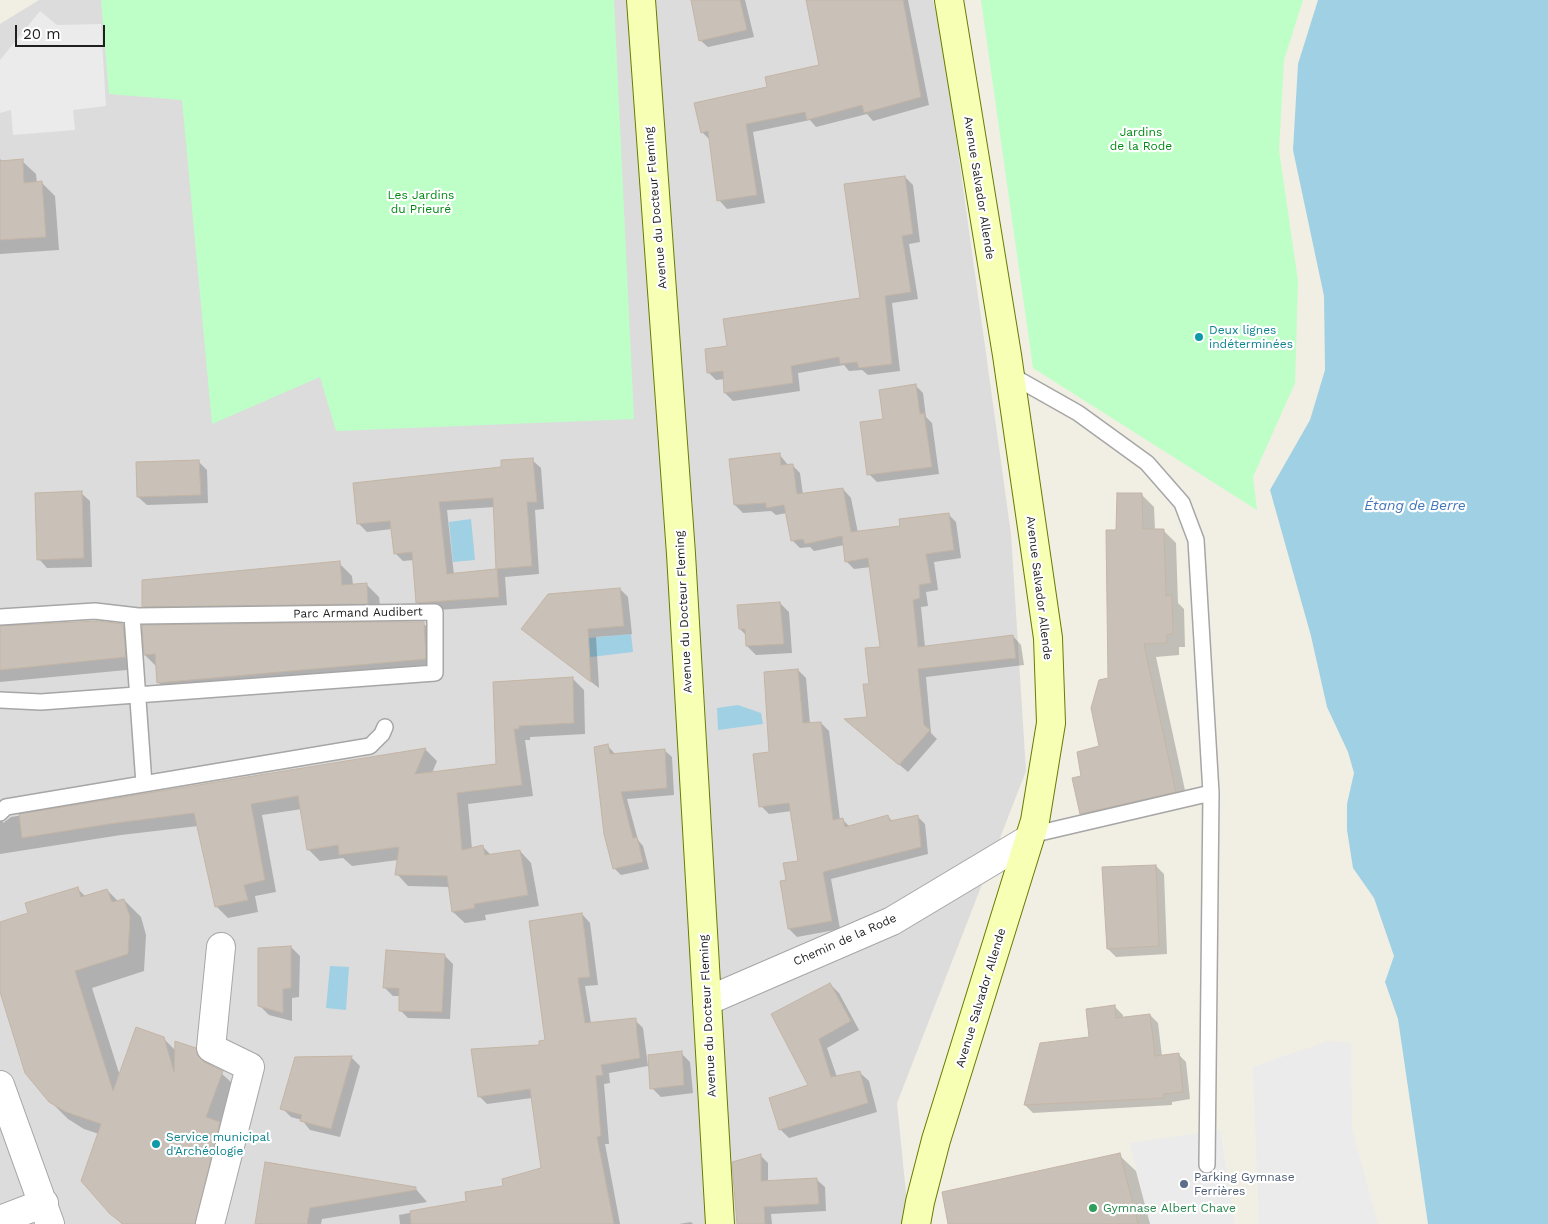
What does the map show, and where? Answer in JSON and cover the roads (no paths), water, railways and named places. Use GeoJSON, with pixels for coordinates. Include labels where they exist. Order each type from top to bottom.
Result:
{"type":"FeatureCollection","features":[{"type":"Feature","properties":{"kind":"main road","name":"Avenue du Docteur Fleming"},"geometry":{"type":"LineString","coordinates":[[641,0],[681,554],[720,1224]]}},
{"type":"Feature","properties":{"kind":"main road","name":"Avenue Salvador Allende"},"geometry":{"type":"LineString","coordinates":[[916,1224],[936,1140],[1030,837],[1046,761],[1051,723],[1048,638],[949,0]]}},
{"type":"Feature","properties":{"kind":"street","name":"Chemin de la Rode"},"geometry":{"type":"LineString","coordinates":[[707,1001],[892,921],[1030,837]]}},
{"type":"Feature","properties":{"kind":"street"},"geometry":{"type":"LineString","coordinates":[[210,1224],[250,1067],[211,1048],[222,947]]}},
{"type":"Feature","properties":{"kind":"street"},"geometry":{"type":"LineString","coordinates":[[0,1085],[47,1213],[0,1220]]}},
{"type":"Feature","properties":{"kind":"lane"},"geometry":{"type":"LineString","coordinates":[[1008,374],[1078,413],[1148,463],[1182,503],[1196,540],[1211,793],[1207,1165]]}},
{"type":"Feature","properties":{"kind":"lane","name":"Parc Armand Audibert"},"geometry":{"type":"LineString","coordinates":[[0,616],[95,610],[132,616],[435,612],[435,673],[41,702],[0,700]]}},
{"type":"Feature","properties":{"kind":"lane"},"geometry":{"type":"LineString","coordinates":[[132,616],[144,784]]}},
{"type":"Feature","properties":{"kind":"lane"},"geometry":{"type":"LineString","coordinates":[[0,813],[6,806],[370,746],[382,734],[385,727]]}},
{"type":"Feature","properties":{"kind":"lane"},"geometry":{"type":"LineString","coordinates":[[1030,837],[1211,793]]}},
{"type":"Feature","properties":{"kind":"water","name":"Étang de Berre"},"geometry":{"type":"Polygon","coordinates":[[[1318,0],[1548,0],[1548,1224],[1428,1224],[1398,1019],[1385,982],[1394,956],[1374,898],[1353,868],[1347,830],[1347,804],[1354,773],[1348,752],[1327,707],[1311,636],[1270,490],[1310,420],[1325,370],[1324,296],[1293,150],[1298,64],[1318,0]]]}},
{"type":"Feature","properties":{"kind":"water"},"geometry":{"type":"Polygon","coordinates":[[[471,519],[475,560],[453,562],[449,522],[471,519]]]}},
{"type":"Feature","properties":{"kind":"water"},"geometry":{"type":"Polygon","coordinates":[[[631,634],[633,652],[591,657],[587,654],[589,638],[631,634]]]}},
{"type":"Feature","properties":{"kind":"water"},"geometry":{"type":"Polygon","coordinates":[[[738,705],[761,713],[763,724],[718,730],[717,708],[738,705]]]}},
{"type":"Feature","properties":{"kind":"water"},"geometry":{"type":"Polygon","coordinates":[[[330,966],[349,967],[346,1010],[326,1008],[330,966]]]}},
{"type":"Feature","properties":{"kind":"place","name":"Deux lignes indéterminées"},"geometry":{"type":"Point","coordinates":[1199,337]}},
{"type":"Feature","properties":{"kind":"place","name":"Service municipal d'Archéologie"},"geometry":{"type":"Point","coordinates":[156,1144]}},
{"type":"Feature","properties":{"kind":"place","name":"Parking Gymnase Ferrières"},"geometry":{"type":"Point","coordinates":[1184,1184]}},
{"type":"Feature","properties":{"kind":"place","name":"Gymnase Albert Chave"},"geometry":{"type":"Point","coordinates":[1093,1208]}},
{"type":"Feature","properties":{"kind":"park label","name":"Jardins de la Rode"},"geometry":{"type":"Point","coordinates":[1141,139]}},
{"type":"Feature","properties":{"kind":"park label","name":"Les Jardins du Prieuré"},"geometry":{"type":"Point","coordinates":[421,202]}}]}
